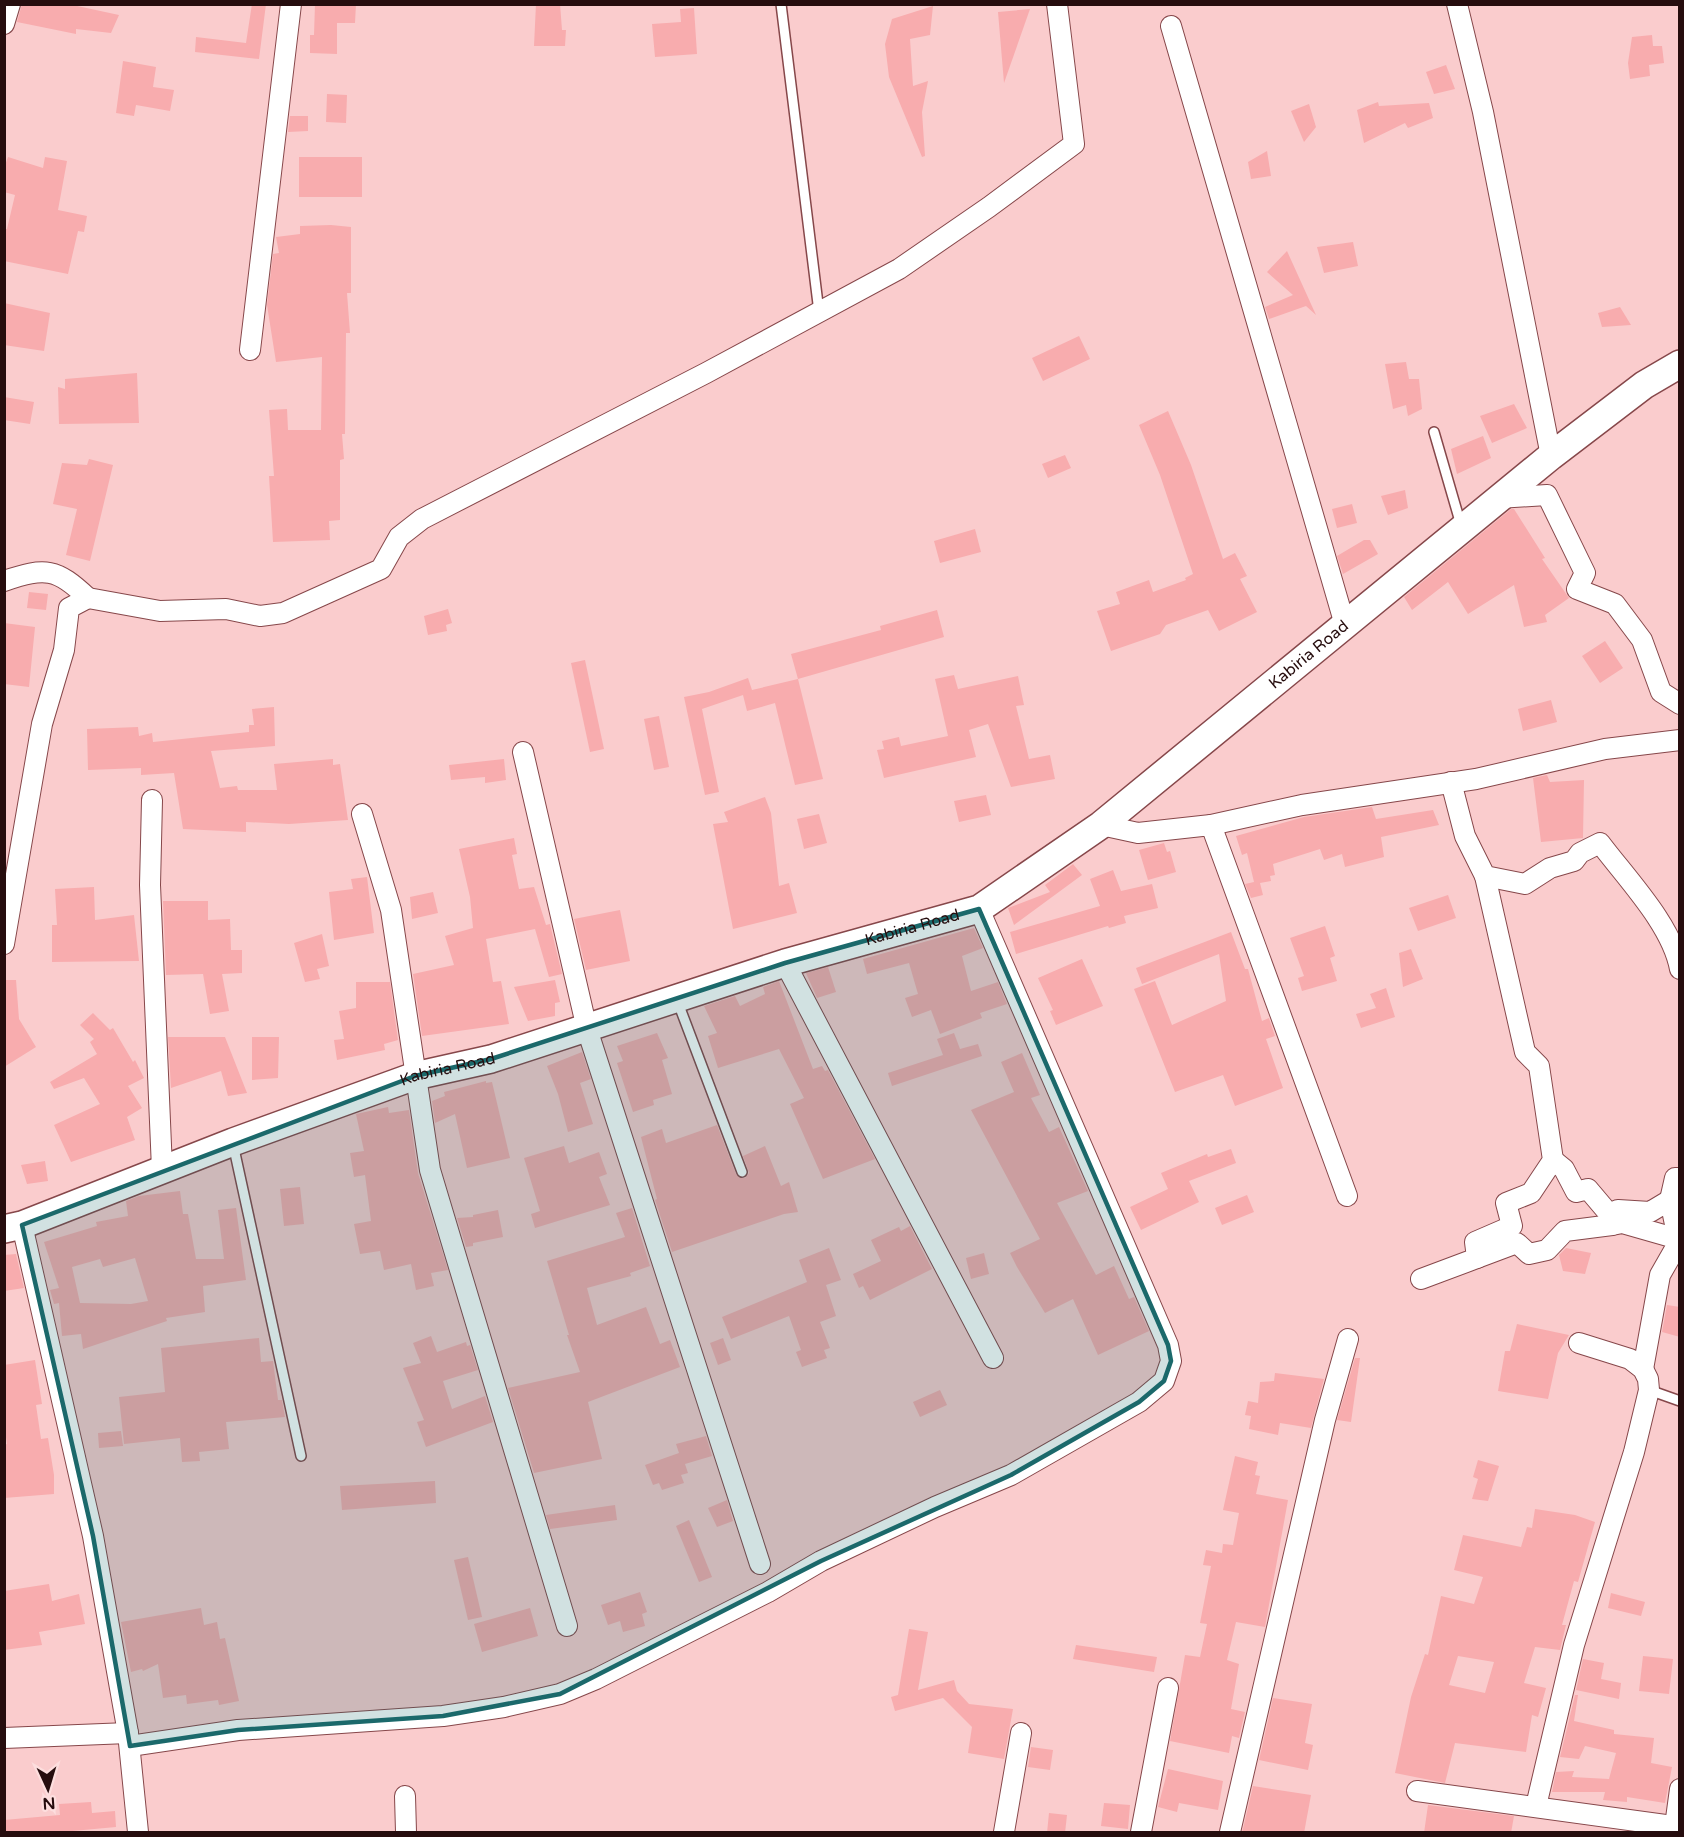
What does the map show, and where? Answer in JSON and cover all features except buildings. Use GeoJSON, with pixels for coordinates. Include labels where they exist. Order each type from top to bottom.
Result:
{"type":"FeatureCollection","features":[{"type":"Feature","properties":{"kind":"main road","name":"Kabiria Road"},"geometry":{"type":"LineString","coordinates":[[13,1227],[233,1142],[415,1076],[491,1059],[785,963],[979,909],[1101,825],[1498,498],[1644,385],[1680,363]]}},
{"type":"Feature","properties":{"kind":"street"},"geometry":{"type":"LineString","coordinates":[[4,24],[10,4]]}},
{"type":"Feature","properties":{"kind":"street"},"geometry":{"type":"LineString","coordinates":[[250,350],[291,4]]}},
{"type":"Feature","properties":{"kind":"street"},"geometry":{"type":"LineString","coordinates":[[4,581],[33,571],[65,576],[88,598],[160,611],[226,609],[260,616],[283,613],[381,569],[399,537],[422,519],[899,269],[989,207],[1074,144],[1057,4]]}},
{"type":"Feature","properties":{"kind":"street"},"geometry":{"type":"LineString","coordinates":[[1457,4],[1483,112],[1551,456]]}},
{"type":"Feature","properties":{"kind":"street"},"geometry":{"type":"LineString","coordinates":[[1171,26],[1345,625]]}},
{"type":"Feature","properties":{"kind":"street"},"geometry":{"type":"LineString","coordinates":[[1498,498],[1547,495],[1585,573],[1577,589],[1615,604],[1642,640],[1661,692],[1680,704]]}},
{"type":"Feature","properties":{"kind":"street"},"geometry":{"type":"LineString","coordinates":[[4,944],[42,724],[64,650],[69,608],[88,598]]}},
{"type":"Feature","properties":{"kind":"street"},"geometry":{"type":"LineString","coordinates":[[1101,825],[1138,833],[1211,825],[1302,805],[1451,782],[1605,749],[1680,740]]}},
{"type":"Feature","properties":{"kind":"street"},"geometry":{"type":"LineString","coordinates":[[523,752],[587,1029],[760,1564]]}},
{"type":"Feature","properties":{"kind":"street"},"geometry":{"type":"LineString","coordinates":[[1451,782],[1465,836],[1485,876],[1525,1052],[1539,1066],[1552,1160],[1531,1193],[1506,1203],[1512,1226],[1475,1242],[1477,1258]]}},
{"type":"Feature","properties":{"kind":"street"},"geometry":{"type":"LineString","coordinates":[[152,800],[150,885],[162,1169]]}},
{"type":"Feature","properties":{"kind":"street"},"geometry":{"type":"LineString","coordinates":[[362,814],[391,910],[430,1170],[567,1626]]}},
{"type":"Feature","properties":{"kind":"street"},"geometry":{"type":"LineString","coordinates":[[1211,825],[1347,1196]]}},
{"type":"Feature","properties":{"kind":"street"},"geometry":{"type":"LineString","coordinates":[[1485,876],[1525,884],[1550,868],[1574,861],[1580,853],[1600,843],[1656,916],[1678,959],[1680,969]]}},
{"type":"Feature","properties":{"kind":"street"},"geometry":{"type":"LineString","coordinates":[[4,1738],[129,1740],[443,1716],[504,1707],[560,1694],[596,1679],[768,1592],[821,1561],[935,1507],[1011,1475],[1139,1402],[1164,1381],[1171,1361],[1168,1346],[979,909]]}},
{"type":"Feature","properties":{"kind":"street"},"geometry":{"type":"LineString","coordinates":[[785,963],[993,1358]]}},
{"type":"Feature","properties":{"kind":"street"},"geometry":{"type":"LineString","coordinates":[[1552,1160],[1564,1169],[1576,1192],[1588,1189],[1610,1215],[1612,1225]]}},
{"type":"Feature","properties":{"kind":"street"},"geometry":{"type":"LineString","coordinates":[[1643,1369],[1660,1275],[1679,1239],[1670,1200],[1675,1178],[1680,1178]]}},
{"type":"Feature","properties":{"kind":"street"},"geometry":{"type":"LineString","coordinates":[[1612,1225],[1618,1210],[1650,1212],[1670,1200]]}},
{"type":"Feature","properties":{"kind":"street"},"geometry":{"type":"LineString","coordinates":[[1421,1279],[1517,1243],[1529,1254],[1547,1250],[1565,1231],[1622,1223],[1679,1239]]}},
{"type":"Feature","properties":{"kind":"street"},"geometry":{"type":"LineString","coordinates":[[13,1227],[93,1536],[129,1740],[138,1833]]}},
{"type":"Feature","properties":{"kind":"street"},"geometry":{"type":"LineString","coordinates":[[1230,1833],[1325,1420],[1348,1339]]}},
{"type":"Feature","properties":{"kind":"street"},"geometry":{"type":"LineString","coordinates":[[1536,1806],[1574,1645],[1634,1452],[1649,1390],[1648,1379],[1643,1369],[1630,1359],[1579,1343]]}},
{"type":"Feature","properties":{"kind":"street"},"geometry":{"type":"LineString","coordinates":[[1141,1833],[1168,1688]]}},
{"type":"Feature","properties":{"kind":"street"},"geometry":{"type":"LineString","coordinates":[[1004,1833],[1021,1733]]}},
{"type":"Feature","properties":{"kind":"street"},"geometry":{"type":"LineString","coordinates":[[1417,1791],[1536,1806],[1580,1823],[1677,1826],[1680,1789]]}},
{"type":"Feature","properties":{"kind":"street"},"geometry":{"type":"LineString","coordinates":[[405,1796],[406,1833]]}},
{"type":"Feature","properties":{"kind":"lane"},"geometry":{"type":"LineString","coordinates":[[781,4],[819,312]]}},
{"type":"Feature","properties":{"kind":"lane"},"geometry":{"type":"LineString","coordinates":[[1434,432],[1462,527]]}},
{"type":"Feature","properties":{"kind":"lane"},"geometry":{"type":"LineString","coordinates":[[677,1000],[741,1172]]}},
{"type":"Feature","properties":{"kind":"lane"},"geometry":{"type":"LineString","coordinates":[[233,1142],[301,1456]]}},
{"type":"Feature","properties":{"kind":"lane"},"geometry":{"type":"LineString","coordinates":[[1649,1390],[1680,1401]]}},
{"type":"Feature","properties":{"kind":"highlighted area"},"geometry":{"type":"Polygon","coordinates":[[[979,909],[1168,1345],[1171,1361],[1164,1381],[1139,1402],[1011,1475],[821,1561],[560,1694],[443,1716],[238,1730],[130,1746],[93,1536],[22,1225],[415,1076],[491,1059],[785,963],[979,909]]]}}]}
